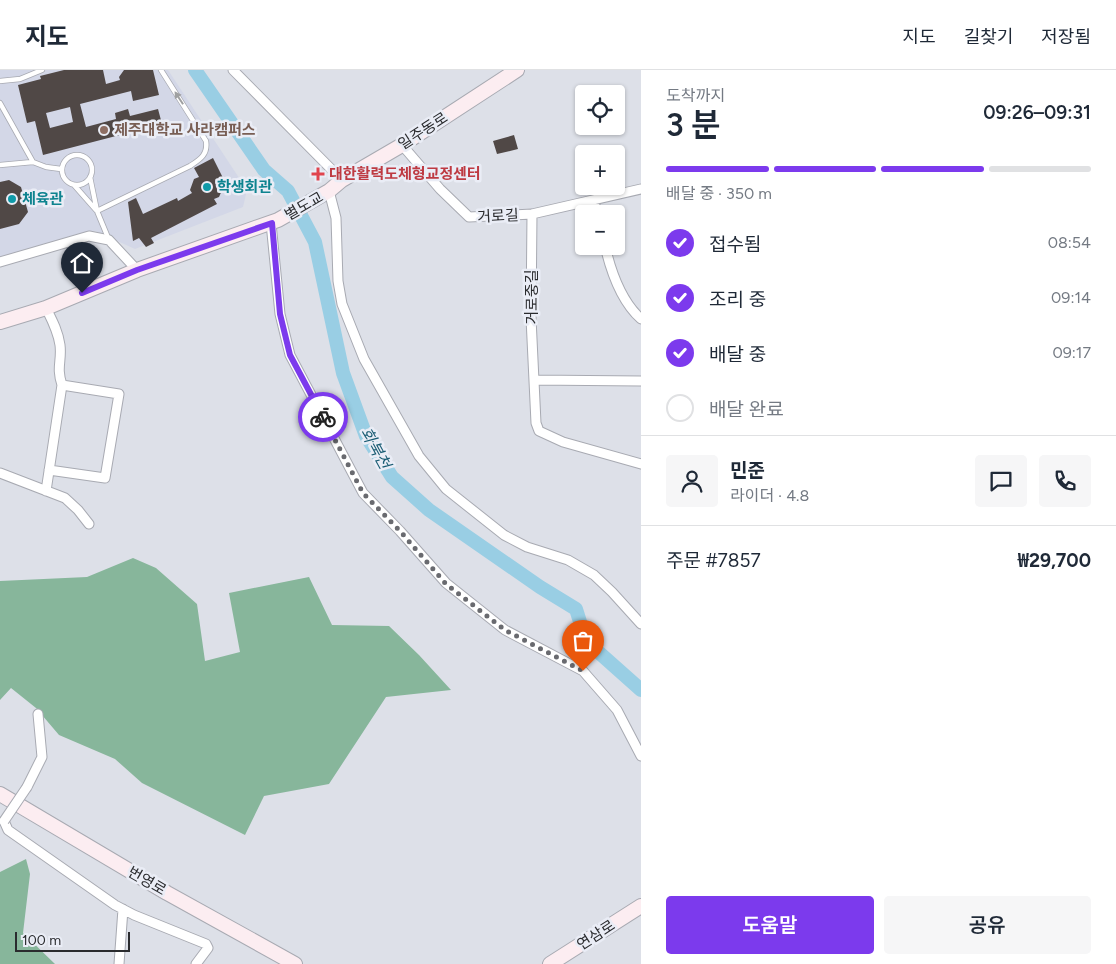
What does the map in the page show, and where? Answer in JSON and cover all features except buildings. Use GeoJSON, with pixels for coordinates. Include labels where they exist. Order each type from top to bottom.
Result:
{"type":"FeatureCollection","features":[{"type":"Feature","properties":{"kind":"main road","name":"일주동로"},"geometry":{"type":"LineString","coordinates":[[330,191],[342,180],[402,145],[517,70]]}},
{"type":"Feature","properties":{"kind":"main road","name":"별도교"},"geometry":{"type":"LineString","coordinates":[[275,221],[330,191]]}},
{"type":"Feature","properties":{"kind":"main road"},"geometry":{"type":"LineString","coordinates":[[0,322],[46,308],[137,270],[275,221]]}},
{"type":"Feature","properties":{"kind":"main road","name":"번영로"},"geometry":{"type":"LineString","coordinates":[[0,794],[167,893],[295,964]]}},
{"type":"Feature","properties":{"kind":"main road","name":"연삼로"},"geometry":{"type":"LineString","coordinates":[[550,964],[641,906]]}},
{"type":"Feature","properties":{"kind":"street"},"geometry":{"type":"LineString","coordinates":[[233,70],[342,180]]}},
{"type":"Feature","properties":{"kind":"street","name":"거로길"},"geometry":{"type":"LineString","coordinates":[[402,145],[440,189],[469,217],[532,214],[641,189]]}},
{"type":"Feature","properties":{"kind":"street"},"geometry":{"type":"LineString","coordinates":[[330,191],[336,218],[338,281],[342,304],[364,359],[419,456],[446,488],[504,535],[527,547],[568,560],[594,575],[641,624]]}},
{"type":"Feature","properties":{"kind":"street"},"geometry":{"type":"LineString","coordinates":[[594,201],[595,205]]}},
{"type":"Feature","properties":{"kind":"street","name":"거로중길"},"geometry":{"type":"LineString","coordinates":[[532,214],[531,318],[536,422],[539,431],[563,442],[641,464]]}},
{"type":"Feature","properties":{"kind":"street"},"geometry":{"type":"LineString","coordinates":[[275,221],[280,314],[290,355],[363,493],[400,531],[446,584],[505,630],[583,671],[617,710],[641,756]]}},
{"type":"Feature","properties":{"kind":"street"},"geometry":{"type":"LineString","coordinates":[[0,262],[89,236],[109,240],[137,270]]}},
{"type":"Feature","properties":{"kind":"street"},"geometry":{"type":"LineString","coordinates":[[607,255],[611,273],[633,312],[641,319]]}},
{"type":"Feature","properties":{"kind":"street"},"geometry":{"type":"LineString","coordinates":[[46,308],[56,329],[60,347],[58,373],[62,385],[46,491]]}},
{"type":"Feature","properties":{"kind":"street"},"geometry":{"type":"LineString","coordinates":[[534,380],[641,381]]}},
{"type":"Feature","properties":{"kind":"street"},"geometry":{"type":"LineString","coordinates":[[49,470],[105,478],[119,394],[62,385]]}},
{"type":"Feature","properties":{"kind":"street"},"geometry":{"type":"LineString","coordinates":[[0,473],[65,498],[89,524]]}},
{"type":"Feature","properties":{"kind":"street"},"geometry":{"type":"LineString","coordinates":[[38,714],[42,757],[27,787],[4,821],[8,830],[123,909],[206,944],[208,948],[196,964]]}},
{"type":"Feature","properties":{"kind":"street"},"geometry":{"type":"LineString","coordinates":[[119,964],[123,909]]}},
{"type":"Feature","properties":{"kind":"lane"},"geometry":{"type":"LineString","coordinates":[[0,81],[20,79],[42,70]]}},
{"type":"Feature","properties":{"kind":"lane"},"geometry":{"type":"LineString","coordinates":[[97,211],[201,160],[207,150],[206,141],[161,70]]}},
{"type":"Feature","properties":{"kind":"lane"},"geometry":{"type":"LineString","coordinates":[[0,103],[33,162]]}},
{"type":"Feature","properties":{"kind":"lane"},"geometry":{"type":"LineString","coordinates":[[69,157],[83,157],[90,163],[92,172],[90,177],[84,184],[74,185],[66,182],[61,169],[65,160],[69,157]]}},
{"type":"Feature","properties":{"kind":"lane"},"geometry":{"type":"LineString","coordinates":[[0,165],[33,162],[46,167],[61,169]]}},
{"type":"Feature","properties":{"kind":"lane"},"geometry":{"type":"LineString","coordinates":[[90,177],[97,211],[109,240]]}},
{"type":"Feature","properties":{"kind":"lane"},"geometry":{"type":"LineString","coordinates":[[74,185],[97,211]]}},
{"type":"Feature","properties":{"kind":"shaded area","name":"제주대학교 사라캠퍼스"},"geometry":{"type":"Polygon","coordinates":[[[0,70],[168,70],[247,190],[243,207],[135,249],[95,231],[0,257],[0,70]]]}},
{"type":"Feature","properties":{"kind":"green space"},"geometry":{"type":"Polygon","coordinates":[[[133,558],[156,568],[197,604],[205,661],[240,652],[229,593],[309,577],[332,625],[389,626],[451,690],[386,697],[329,784],[264,796],[245,835],[142,783],[115,759],[59,735],[36,708],[11,688],[0,700],[0,581],[87,577],[133,558]]]}},
{"type":"Feature","properties":{"kind":"green space"},"geometry":{"type":"Polygon","coordinates":[[[26,859],[30,874],[23,933],[55,964],[0,964],[0,872],[26,859]]]}},
{"type":"Feature","properties":{"kind":"waterway","name":"화북천"},"geometry":{"type":"LineString","coordinates":[[195,70],[264,170],[288,191],[315,242],[343,373],[366,436],[392,477],[429,510],[540,587],[576,609],[586,641],[641,690]]}},
{"type":"Feature","properties":{"kind":"way so far"},"geometry":{"type":"LineString","coordinates":[[323,417],[363,493],[400,531],[446,584],[505,630],[583,671]]}},
{"type":"Feature","properties":{"kind":"place","name":"제주대학교 사라캠퍼스"},"geometry":{"type":"Point","coordinates":[104,130]}},
{"type":"Feature","properties":{"kind":"place","name":"대한활력도체형교정센터"},"geometry":{"type":"Point","coordinates":[318,174]}},
{"type":"Feature","properties":{"kind":"place","name":"학생회관"},"geometry":{"type":"Point","coordinates":[207,187]}},
{"type":"Feature","properties":{"kind":"place","name":"체육관"},"geometry":{"type":"Point","coordinates":[12,199]}},
{"type":"Feature","properties":{"kind":"route"},"geometry":{"type":"LineString","coordinates":[[82,293],[137,270],[272,223],[280,314],[290,355],[323,417]]}}]}
